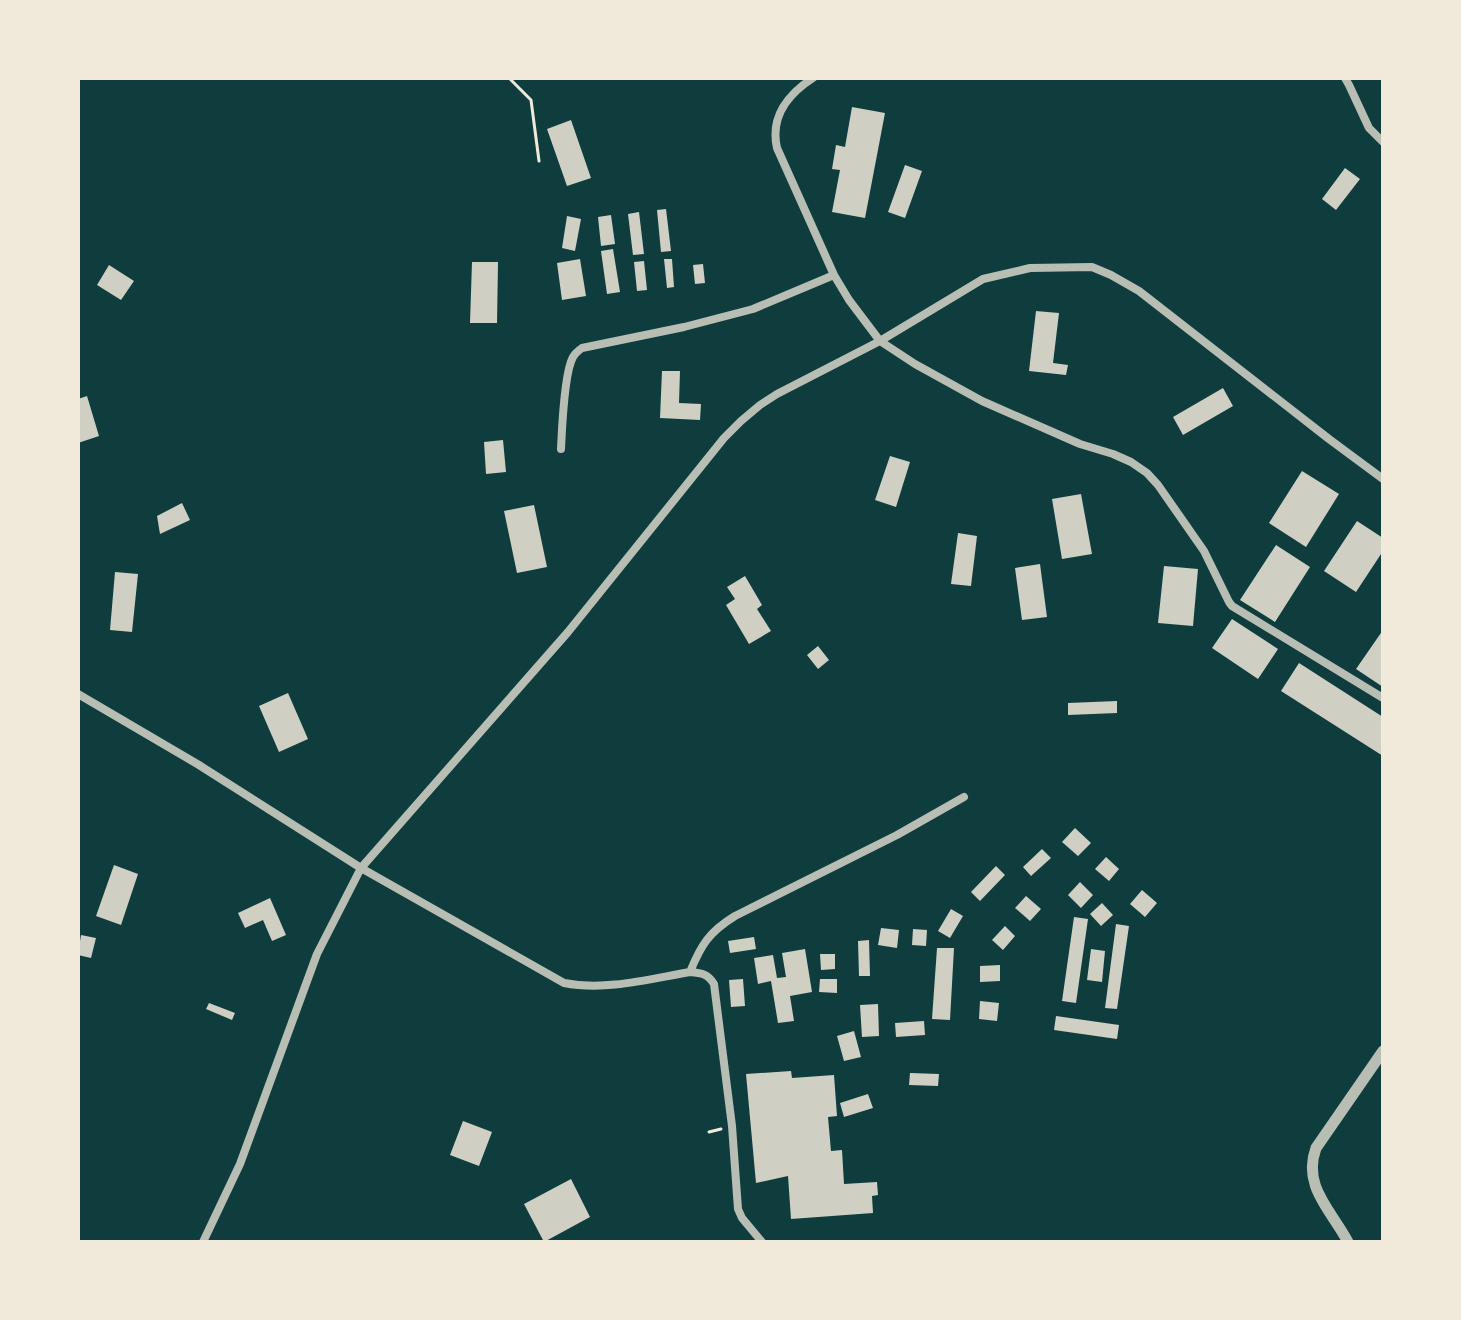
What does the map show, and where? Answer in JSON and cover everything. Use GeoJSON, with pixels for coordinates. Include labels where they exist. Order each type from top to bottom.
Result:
{"type":"FeatureCollection","features":[{"type":"Feature","properties":{"kind":"street"},"geometry":{"type":"LineString","coordinates":[[813,78],[801,85],[780,113],[774,125],[774,137],[834,275],[880,341],[982,401],[1080,444],[1113,454],[1147,473],[1204,551],[1232,606],[1383,698]]}},
{"type":"Feature","properties":{"kind":"street"},"geometry":{"type":"LineString","coordinates":[[1345,78],[1369,128],[1383,142]]}},
{"type":"Feature","properties":{"kind":"street"},"geometry":{"type":"LineString","coordinates":[[203,1242],[240,1164],[317,954],[361,868],[568,632],[724,438],[777,394],[880,341],[983,279],[1030,268],[1092,267],[1139,291],[1383,479]]}},
{"type":"Feature","properties":{"kind":"street"},"geometry":{"type":"LineString","coordinates":[[561,449],[571,361],[582,348],[753,309],[834,275]]}},
{"type":"Feature","properties":{"kind":"street"},"geometry":{"type":"LineString","coordinates":[[78,694],[199,765],[361,868],[564,983],[603,987],[690,972],[710,977],[714,984],[732,1126],[738,1209],[762,1242]]}},
{"type":"Feature","properties":{"kind":"street"},"geometry":{"type":"LineString","coordinates":[[690,972],[698,952],[720,925],[885,842],[964,797]]}},
{"type":"Feature","properties":{"kind":"street"},"geometry":{"type":"LineString","coordinates":[[1348,1242],[1311,1176],[1312,1158],[1383,1051]]}},
{"type":"Feature","properties":{"kind":"path"},"geometry":{"type":"LineString","coordinates":[[509,78],[531,100],[539,161]]}},
{"type":"Feature","properties":{"kind":"building"},"geometry":{"type":"Polygon","coordinates":[[[852,107],[885,113],[865,218],[832,212],[840,170],[832,169],[836,145],[845,147],[852,107]]]}},
{"type":"Feature","properties":{"kind":"building"},"geometry":{"type":"Polygon","coordinates":[[[571,120],[591,178],[567,186],[547,129],[571,120]]]}},
{"type":"Feature","properties":{"kind":"building"},"geometry":{"type":"Polygon","coordinates":[[[905,165],[922,171],[905,218],[888,212],[905,165]]]}},
{"type":"Feature","properties":{"kind":"building"},"geometry":{"type":"Polygon","coordinates":[[[1345,168],[1360,179],[1336,210],[1322,199],[1345,168]]]}},
{"type":"Feature","properties":{"kind":"building"},"geometry":{"type":"Polygon","coordinates":[[[666,209],[671,251],[661,252],[657,210],[666,209]]]}},
{"type":"Feature","properties":{"kind":"building"},"geometry":{"type":"Polygon","coordinates":[[[639,212],[644,254],[633,255],[628,214],[639,212]]]}},
{"type":"Feature","properties":{"kind":"building"},"geometry":{"type":"Polygon","coordinates":[[[611,215],[615,244],[601,246],[598,217],[611,215]]]}},
{"type":"Feature","properties":{"kind":"building"},"geometry":{"type":"Polygon","coordinates":[[[567,216],[581,219],[575,251],[562,248],[567,216]]]}},
{"type":"Feature","properties":{"kind":"building"},"geometry":{"type":"Polygon","coordinates":[[[613,249],[620,292],[607,294],[601,251],[613,249]]]}},
{"type":"Feature","properties":{"kind":"building"},"geometry":{"type":"Polygon","coordinates":[[[580,259],[586,296],[562,300],[557,263],[580,259]]]}},
{"type":"Feature","properties":{"kind":"building"},"geometry":{"type":"Polygon","coordinates":[[[664,259],[672,259],[674,287],[667,288],[664,259]]]}},
{"type":"Feature","properties":{"kind":"building"},"geometry":{"type":"Polygon","coordinates":[[[644,261],[647,290],[637,291],[634,262],[644,261]]]}},
{"type":"Feature","properties":{"kind":"building"},"geometry":{"type":"Polygon","coordinates":[[[472,262],[498,262],[497,323],[470,323],[472,262]]]}},
{"type":"Feature","properties":{"kind":"building"},"geometry":{"type":"Polygon","coordinates":[[[703,264],[705,283],[695,284],[693,265],[703,264]]]}},
{"type":"Feature","properties":{"kind":"building"},"geometry":{"type":"Polygon","coordinates":[[[109,265],[134,281],[121,300],[97,285],[109,265]]]}},
{"type":"Feature","properties":{"kind":"building"},"geometry":{"type":"Polygon","coordinates":[[[1036,311],[1059,313],[1053,363],[1068,365],[1066,375],[1029,371],[1036,311]]]}},
{"type":"Feature","properties":{"kind":"building"},"geometry":{"type":"Polygon","coordinates":[[[662,371],[680,371],[679,403],[701,404],[700,420],[660,418],[662,371]]]}},
{"type":"Feature","properties":{"kind":"building"},"geometry":{"type":"Polygon","coordinates":[[[1223,388],[1233,406],[1183,435],[1173,417],[1223,388]]]}},
{"type":"Feature","properties":{"kind":"building"},"geometry":{"type":"Polygon","coordinates":[[[87,396],[99,436],[78,443],[78,399],[87,396]]]}},
{"type":"Feature","properties":{"kind":"building"},"geometry":{"type":"Polygon","coordinates":[[[503,440],[506,472],[486,474],[484,442],[503,440]]]}},
{"type":"Feature","properties":{"kind":"building"},"geometry":{"type":"Polygon","coordinates":[[[890,456],[910,462],[896,507],[875,500],[890,456]]]}},
{"type":"Feature","properties":{"kind":"building"},"geometry":{"type":"Polygon","coordinates":[[[1302,471],[1339,494],[1306,547],[1269,523],[1302,471]]]}},
{"type":"Feature","properties":{"kind":"building"},"geometry":{"type":"Polygon","coordinates":[[[1081,494],[1092,554],[1062,559],[1052,499],[1081,494]]]}},
{"type":"Feature","properties":{"kind":"building"},"geometry":{"type":"Polygon","coordinates":[[[182,503],[190,520],[160,534],[157,516],[182,503]]]}},
{"type":"Feature","properties":{"kind":"building"},"geometry":{"type":"Polygon","coordinates":[[[534,505],[547,567],[517,573],[504,511],[534,505]]]}},
{"type":"Feature","properties":{"kind":"building"},"geometry":{"type":"Polygon","coordinates":[[[1357,521],[1383,538],[1383,551],[1356,592],[1324,571],[1357,521]]]}},
{"type":"Feature","properties":{"kind":"building"},"geometry":{"type":"Polygon","coordinates":[[[958,533],[977,536],[971,586],[951,584],[958,533]]]}},
{"type":"Feature","properties":{"kind":"building"},"geometry":{"type":"Polygon","coordinates":[[[1276,545],[1310,567],[1275,622],[1240,600],[1276,545]]]}},
{"type":"Feature","properties":{"kind":"building"},"geometry":{"type":"Polygon","coordinates":[[[1040,564],[1047,617],[1022,620],[1015,568],[1040,564]]]}},
{"type":"Feature","properties":{"kind":"building"},"geometry":{"type":"Polygon","coordinates":[[[1164,566],[1198,569],[1193,626],[1158,623],[1164,566]]]}},
{"type":"Feature","properties":{"kind":"building"},"geometry":{"type":"Polygon","coordinates":[[[115,572],[138,574],[132,632],[110,630],[115,572]]]}},
{"type":"Feature","properties":{"kind":"building"},"geometry":{"type":"Polygon","coordinates":[[[745,576],[762,605],[757,609],[771,631],[749,644],[726,605],[735,599],[727,587],[745,576]]]}},
{"type":"Feature","properties":{"kind":"building"},"geometry":{"type":"Polygon","coordinates":[[[1232,619],[1278,649],[1258,679],[1212,648],[1232,619]]]}},
{"type":"Feature","properties":{"kind":"building"},"geometry":{"type":"Polygon","coordinates":[[[1383,630],[1383,687],[1356,669],[1383,630]]]}},
{"type":"Feature","properties":{"kind":"building"},"geometry":{"type":"Polygon","coordinates":[[[818,646],[829,660],[818,669],[807,655],[818,646]]]}},
{"type":"Feature","properties":{"kind":"building"},"geometry":{"type":"Polygon","coordinates":[[[1299,663],[1383,717],[1383,756],[1281,691],[1299,663]]]}},
{"type":"Feature","properties":{"kind":"building"},"geometry":{"type":"Polygon","coordinates":[[[288,693],[308,739],[279,752],[259,706],[288,693]]]}},
{"type":"Feature","properties":{"kind":"building"},"geometry":{"type":"Polygon","coordinates":[[[1117,701],[1117,713],[1068,715],[1068,703],[1117,701]]]}},
{"type":"Feature","properties":{"kind":"building"},"geometry":{"type":"Polygon","coordinates":[[[1075,828],[1091,843],[1078,856],[1062,842],[1075,828]]]}},
{"type":"Feature","properties":{"kind":"building"},"geometry":{"type":"Polygon","coordinates":[[[1042,849],[1051,858],[1031,876],[1023,867],[1042,849]]]}},
{"type":"Feature","properties":{"kind":"building"},"geometry":{"type":"Polygon","coordinates":[[[1106,857],[1119,869],[1109,881],[1095,869],[1106,857]]]}},
{"type":"Feature","properties":{"kind":"building"},"geometry":{"type":"Polygon","coordinates":[[[114,865],[138,874],[121,925],[96,916],[114,865]]]}},
{"type":"Feature","properties":{"kind":"building"},"geometry":{"type":"Polygon","coordinates":[[[996,866],[1005,875],[980,901],[971,892],[996,866]]]}},
{"type":"Feature","properties":{"kind":"building"},"geometry":{"type":"Polygon","coordinates":[[[1080,882],[1093,895],[1081,908],[1068,895],[1080,882]]]}},
{"type":"Feature","properties":{"kind":"building"},"geometry":{"type":"Polygon","coordinates":[[[1142,890],[1157,903],[1145,917],[1130,904],[1142,890]]]}},
{"type":"Feature","properties":{"kind":"building"},"geometry":{"type":"Polygon","coordinates":[[[1026,896],[1041,909],[1030,921],[1015,908],[1026,896]]]}},
{"type":"Feature","properties":{"kind":"building"},"geometry":{"type":"Polygon","coordinates":[[[270,898],[286,935],[272,941],[263,920],[245,928],[238,913],[270,898]]]}},
{"type":"Feature","properties":{"kind":"building"},"geometry":{"type":"Polygon","coordinates":[[[1102,903],[1113,915],[1101,926],[1090,914],[1102,903]]]}},
{"type":"Feature","properties":{"kind":"building"},"geometry":{"type":"Polygon","coordinates":[[[951,909],[963,916],[950,938],[938,931],[951,909]]]}},
{"type":"Feature","properties":{"kind":"building"},"geometry":{"type":"Polygon","coordinates":[[[1074,917],[1088,919],[1076,1003],[1062,1001],[1074,917]]]}},
{"type":"Feature","properties":{"kind":"building"},"geometry":{"type":"Polygon","coordinates":[[[1116,924],[1129,926],[1117,1009],[1105,1008],[1116,924]]]}},
{"type":"Feature","properties":{"kind":"building"},"geometry":{"type":"Polygon","coordinates":[[[1005,926],[1015,936],[1003,950],[992,940],[1005,926]]]}},
{"type":"Feature","properties":{"kind":"building"},"geometry":{"type":"Polygon","coordinates":[[[881,928],[899,930],[897,948],[878,945],[881,928]]]}},
{"type":"Feature","properties":{"kind":"building"},"geometry":{"type":"Polygon","coordinates":[[[913,929],[927,930],[926,946],[912,945],[913,929]]]}},
{"type":"Feature","properties":{"kind":"building"},"geometry":{"type":"Polygon","coordinates":[[[81,935],[96,938],[91,958],[78,955],[81,935]]]}},
{"type":"Feature","properties":{"kind":"building"},"geometry":{"type":"Polygon","coordinates":[[[754,937],[756,949],[730,953],[728,941],[754,937]]]}},
{"type":"Feature","properties":{"kind":"building"},"geometry":{"type":"Polygon","coordinates":[[[869,940],[870,976],[859,976],[858,941],[869,940]]]}},
{"type":"Feature","properties":{"kind":"building"},"geometry":{"type":"Polygon","coordinates":[[[937,948],[954,948],[950,1020],[932,1019],[937,948]]]}},
{"type":"Feature","properties":{"kind":"building"},"geometry":{"type":"Polygon","coordinates":[[[805,949],[812,992],[790,996],[794,1021],[778,1023],[771,981],[758,984],[754,958],[773,955],[777,978],[786,977],[782,953],[805,949]]]}},
{"type":"Feature","properties":{"kind":"building"},"geometry":{"type":"Polygon","coordinates":[[[1091,949],[1105,951],[1102,982],[1087,980],[1091,949]]]}},
{"type":"Feature","properties":{"kind":"building"},"geometry":{"type":"Polygon","coordinates":[[[820,954],[835,954],[835,969],[821,970],[820,954]]]}},
{"type":"Feature","properties":{"kind":"building"},"geometry":{"type":"Polygon","coordinates":[[[1000,965],[1000,981],[980,982],[980,966],[1000,965]]]}},
{"type":"Feature","properties":{"kind":"building"},"geometry":{"type":"Polygon","coordinates":[[[743,979],[745,1006],[731,1007],[729,980],[743,979]]]}},
{"type":"Feature","properties":{"kind":"building"},"geometry":{"type":"Polygon","coordinates":[[[820,979],[837,979],[837,993],[819,992],[820,979]]]}},
{"type":"Feature","properties":{"kind":"building"},"geometry":{"type":"Polygon","coordinates":[[[980,1001],[999,1003],[997,1021],[979,1019],[980,1001]]]}},
{"type":"Feature","properties":{"kind":"building"},"geometry":{"type":"Polygon","coordinates":[[[209,1003],[235,1013],[232,1020],[206,1009],[209,1003]]]}},
{"type":"Feature","properties":{"kind":"building"},"geometry":{"type":"Polygon","coordinates":[[[878,1004],[879,1036],[862,1037],[860,1005],[878,1004]]]}},
{"type":"Feature","properties":{"kind":"building"},"geometry":{"type":"Polygon","coordinates":[[[1056,1016],[1119,1025],[1117,1039],[1054,1030],[1056,1016]]]}},
{"type":"Feature","properties":{"kind":"building"},"geometry":{"type":"Polygon","coordinates":[[[924,1021],[925,1035],[896,1037],[895,1023],[924,1021]]]}},
{"type":"Feature","properties":{"kind":"building"},"geometry":{"type":"Polygon","coordinates":[[[854,1031],[861,1057],[844,1061],[837,1036],[854,1031]]]}},
{"type":"Feature","properties":{"kind":"building"},"geometry":{"type":"Polygon","coordinates":[[[791,1071],[792,1078],[834,1075],[837,1116],[828,1117],[831,1151],[842,1150],[844,1184],[877,1182],[878,1195],[872,1196],[873,1213],[791,1219],[788,1176],[756,1183],[746,1074],[791,1071]]]}},
{"type":"Feature","properties":{"kind":"building"},"geometry":{"type":"Polygon","coordinates":[[[910,1073],[939,1074],[938,1086],[909,1085],[910,1073]]]}},
{"type":"Feature","properties":{"kind":"building"},"geometry":{"type":"Polygon","coordinates":[[[868,1094],[873,1108],[844,1117],[840,1103],[868,1094]]]}},
{"type":"Feature","properties":{"kind":"building"},"geometry":{"type":"Polygon","coordinates":[[[463,1121],[492,1132],[479,1166],[450,1155],[463,1121]]]}},
{"type":"Feature","properties":{"kind":"building"},"geometry":{"type":"Polygon","coordinates":[[[571,1179],[590,1217],[544,1242],[524,1204],[571,1179]]]}}]}
